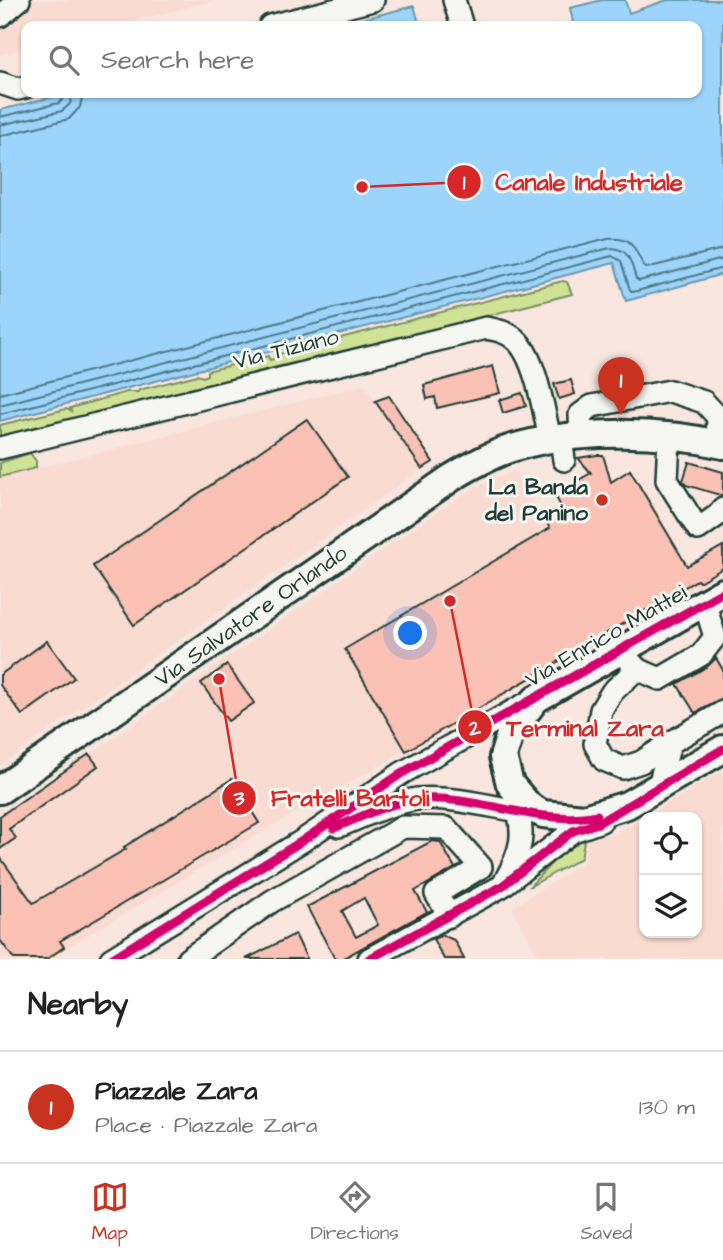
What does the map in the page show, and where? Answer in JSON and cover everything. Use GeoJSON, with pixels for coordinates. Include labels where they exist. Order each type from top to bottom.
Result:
{"type":"FeatureCollection","features":[{"type":"Feature","properties":{"kind":"main road","name":"Via Salvatore Orlando"},"geometry":{"type":"LineString","coordinates":[[3,782],[481,460],[506,450],[564,443],[669,438],[720,444]]}},
{"type":"Feature","properties":{"kind":"main road","name":"Via Enrico Mattei"},"geometry":{"type":"LineString","coordinates":[[536,699],[629,659],[716,595]]}},
{"type":"Feature","properties":{"kind":"main road"},"geometry":{"type":"LineString","coordinates":[[536,699],[515,723],[505,743],[504,762],[510,784],[531,813],[563,818],[584,818],[602,814],[627,805],[723,749]]}},
{"type":"Feature","properties":{"kind":"street"},"geometry":{"type":"LineString","coordinates":[[0,16],[19,0]]}},
{"type":"Feature","properties":{"kind":"street"},"geometry":{"type":"LineString","coordinates":[[290,21],[373,0]]}},
{"type":"Feature","properties":{"kind":"street"},"geometry":{"type":"LineString","coordinates":[[454,0],[460,21]]}},
{"type":"Feature","properties":{"kind":"street"},"geometry":{"type":"LineString","coordinates":[[0,83],[21,89]]}},
{"type":"Feature","properties":{"kind":"street","name":"Via Tiziano"},"geometry":{"type":"LineString","coordinates":[[0,447],[486,328],[499,330],[517,340],[524,350],[542,402],[564,443]]}},
{"type":"Feature","properties":{"kind":"street"},"geometry":{"type":"LineString","coordinates":[[564,443],[580,415],[592,406],[670,391],[704,402],[718,417],[720,444]]}},
{"type":"Feature","properties":{"kind":"street"},"geometry":{"type":"LineString","coordinates":[[669,438],[667,480],[698,529],[718,516],[723,509]]}},
{"type":"Feature","properties":{"kind":"street"},"geometry":{"type":"LineString","coordinates":[[716,595],[719,634],[701,655],[660,679],[629,659],[601,710],[595,744],[604,760],[623,768],[640,761],[723,712]]}},
{"type":"Feature","properties":{"kind":"street","name":"Via Enrico Mattei"},"geometry":{"type":"LineString","coordinates":[[111,959],[302,841],[402,773],[536,699]]}},
{"type":"Feature","properties":{"kind":"street"},"geometry":{"type":"LineString","coordinates":[[659,786],[670,743]]}},
{"type":"Feature","properties":{"kind":"street","name":"Via Enrico Mattei"},"geometry":{"type":"LineString","coordinates":[[302,841],[384,808],[418,799],[454,801],[531,813]]}},
{"type":"Feature","properties":{"kind":"street"},"geometry":{"type":"LineString","coordinates":[[369,959],[391,954],[502,886],[573,831],[598,823],[627,805]]}},
{"type":"Feature","properties":{"kind":"street"},"geometry":{"type":"LineString","coordinates":[[502,886],[521,850],[531,813]]}},
{"type":"Feature","properties":{"kind":"street"},"geometry":{"type":"LineString","coordinates":[[188,959],[272,901],[402,827],[446,828],[481,867],[436,894],[450,916]]}},
{"type":"Feature","properties":{"kind":"shaded area"},"geometry":{"type":"Polygon","coordinates":[[[0,0],[215,0],[133,21],[21,21],[21,49],[0,55],[0,0]]]}},
{"type":"Feature","properties":{"kind":"shaded area"},"geometry":{"type":"Polygon","coordinates":[[[364,385],[422,469],[0,765],[0,478],[364,385]]]}},
{"type":"Feature","properties":{"kind":"shaded area"},"geometry":{"type":"Polygon","coordinates":[[[515,471],[557,541],[645,492],[700,584],[267,829],[51,959],[0,959],[0,817],[450,503],[475,487],[515,471]]]}},
{"type":"Feature","properties":{"kind":"shaded area"},"geometry":{"type":"Polygon","coordinates":[[[723,771],[723,959],[540,959],[512,908],[583,863],[589,836],[613,835],[639,820],[639,938],[702,938],[702,812],[653,812],[723,771]]]}},
{"type":"Feature","properties":{"kind":"green space"},"geometry":{"type":"Polygon","coordinates":[[[567,282],[572,294],[0,440],[0,425],[66,409],[71,411],[70,408],[127,392],[138,392],[197,375],[203,377],[207,375],[207,371],[268,356],[270,360],[274,359],[274,355],[567,282]]]}},
{"type":"Feature","properties":{"kind":"green space"},"geometry":{"type":"Polygon","coordinates":[[[30,453],[36,461],[36,468],[0,477],[0,463],[30,453]]]}},
{"type":"Feature","properties":{"kind":"green space"},"geometry":{"type":"Polygon","coordinates":[[[577,840],[584,841],[581,858],[529,887],[567,847],[577,840]]]}},
{"type":"Feature","properties":{"kind":"water"},"geometry":{"type":"Polygon","coordinates":[[[602,0],[625,0],[629,13],[667,0],[723,0],[723,274],[626,301],[614,263],[0,421],[0,110],[49,98],[702,98],[702,21],[573,21],[570,8],[602,0]]]}},
{"type":"Feature","properties":{"kind":"water"},"geometry":{"type":"Polygon","coordinates":[[[414,6],[418,21],[354,21],[414,6]]]}},
{"type":"Feature","properties":{"kind":"building"},"geometry":{"type":"Polygon","coordinates":[[[493,366],[500,393],[437,408],[435,397],[427,399],[424,385],[493,366]]]}},
{"type":"Feature","properties":{"kind":"building"},"geometry":{"type":"Polygon","coordinates":[[[571,380],[575,394],[559,399],[554,384],[571,380]]]}},
{"type":"Feature","properties":{"kind":"building"},"geometry":{"type":"Polygon","coordinates":[[[522,393],[526,406],[503,413],[499,400],[522,393]]]}},
{"type":"Feature","properties":{"kind":"building"},"geometry":{"type":"Polygon","coordinates":[[[389,396],[433,462],[422,469],[375,401],[389,396]]]}},
{"type":"Feature","properties":{"kind":"building"},"geometry":{"type":"Polygon","coordinates":[[[307,419],[348,477],[134,625],[93,566],[307,419]]]}},
{"type":"Feature","properties":{"kind":"building"},"geometry":{"type":"Polygon","coordinates":[[[603,455],[611,482],[630,470],[687,566],[723,546],[723,568],[699,582],[697,580],[406,751],[345,649],[550,528],[545,520],[563,510],[554,494],[591,473],[578,458],[603,455]]]}},
{"type":"Feature","properties":{"kind":"building"},"geometry":{"type":"Polygon","coordinates":[[[689,462],[723,472],[723,496],[686,485],[683,481],[689,462]]]}},
{"type":"Feature","properties":{"kind":"building"},"geometry":{"type":"Polygon","coordinates":[[[47,641],[74,678],[22,715],[0,685],[0,675],[47,641]]]}},
{"type":"Feature","properties":{"kind":"building"},"geometry":{"type":"Polygon","coordinates":[[[716,658],[723,670],[723,699],[695,713],[677,684],[708,666],[716,658]]]}},
{"type":"Feature","properties":{"kind":"building"},"geometry":{"type":"Polygon","coordinates":[[[227,665],[254,703],[228,721],[201,683],[227,665]]]}},
{"type":"Feature","properties":{"kind":"building"},"geometry":{"type":"Polygon","coordinates":[[[89,754],[98,766],[9,829],[16,838],[0,849],[0,816],[89,754]]]}},
{"type":"Feature","properties":{"kind":"building"},"geometry":{"type":"Polygon","coordinates":[[[232,779],[259,823],[60,941],[64,947],[47,959],[14,959],[0,940],[0,857],[33,903],[126,849],[124,847],[232,779]]]}},
{"type":"Feature","properties":{"kind":"building"},"geometry":{"type":"Polygon","coordinates":[[[432,841],[440,842],[455,868],[415,891],[427,912],[342,959],[335,959],[307,907],[432,841]],[[364,898],[342,911],[356,937],[378,925],[364,898]]]}},
{"type":"Feature","properties":{"kind":"building"},"geometry":{"type":"Polygon","coordinates":[[[295,934],[307,959],[246,959],[295,934]]]}},
{"type":"Feature","properties":{"kind":"building"},"geometry":{"type":"Polygon","coordinates":[[[442,935],[454,940],[464,959],[444,959],[433,939],[442,935]]]}},
{"type":"Feature","properties":{"kind":"cycle path"},"geometry":{"type":"LineString","coordinates":[[111,959],[302,841],[402,773],[723,592]]}},
{"type":"Feature","properties":{"kind":"cycle path"},"geometry":{"type":"LineString","coordinates":[[369,959],[502,886],[573,831],[598,823],[723,749]]}},
{"type":"Feature","properties":{"kind":"cycle path"},"geometry":{"type":"LineString","coordinates":[[334,828],[388,806],[421,799],[465,801],[554,817],[597,815]]}},
{"type":"Feature","properties":{"kind":"place","name":"Canale Industriale"},"geometry":{"type":"Point","coordinates":[362,187]}},
{"type":"Feature","properties":{"kind":"place","name":"Piazzale Zara"},"geometry":{"type":"Point","coordinates":[621,415]}},
{"type":"Feature","properties":{"kind":"place","name":"La Banda del Panino"},"geometry":{"type":"Point","coordinates":[602,500]}},
{"type":"Feature","properties":{"kind":"place","name":"Terminal Zara"},"geometry":{"type":"Point","coordinates":[450,601]}},
{"type":"Feature","properties":{"kind":"place","name":"Fratelli Bartoli"},"geometry":{"type":"Point","coordinates":[219,679]}}]}
